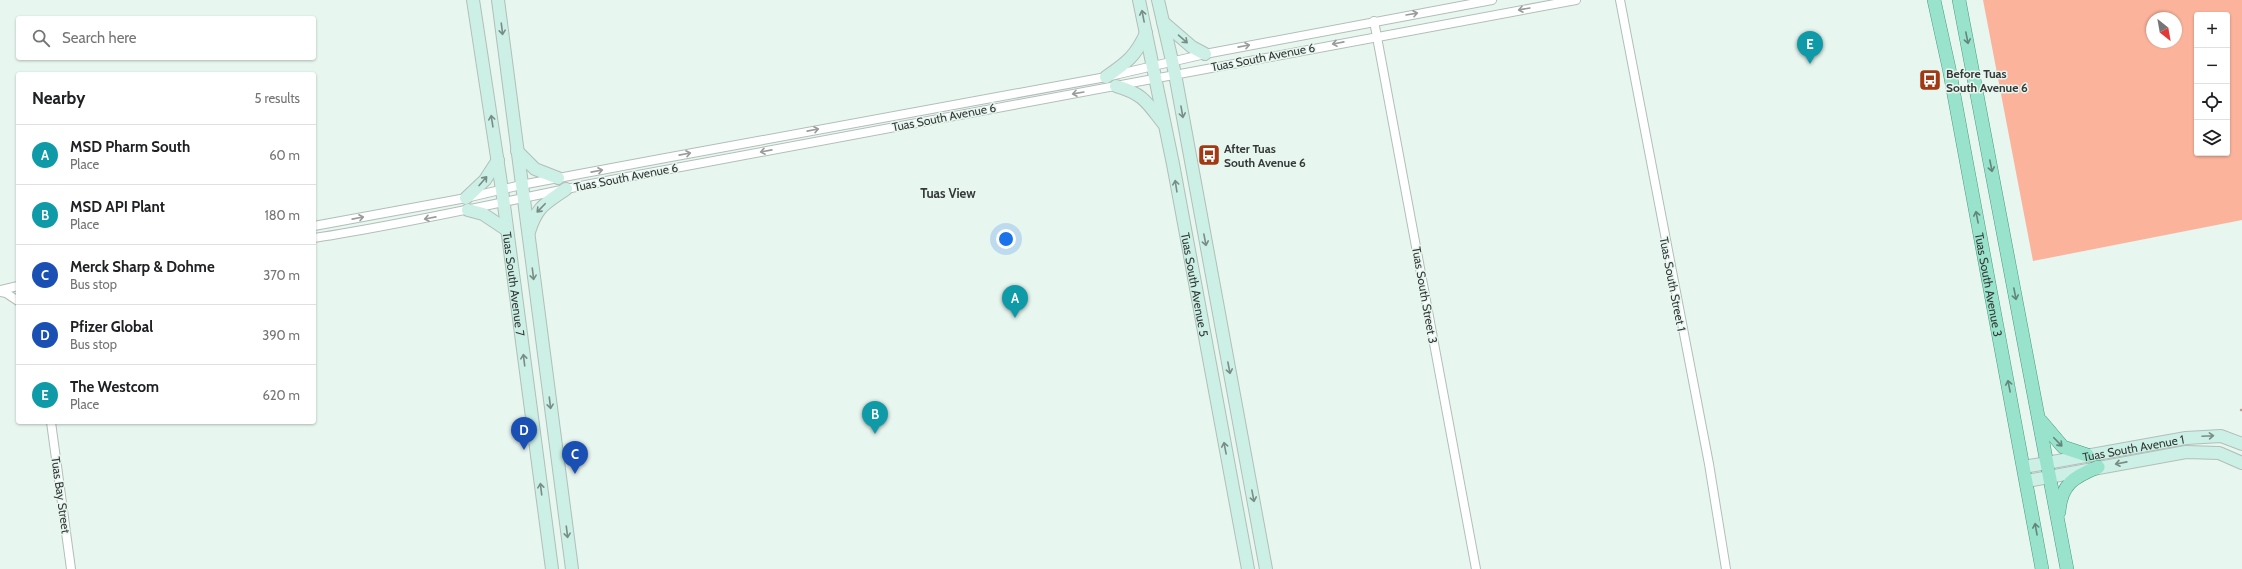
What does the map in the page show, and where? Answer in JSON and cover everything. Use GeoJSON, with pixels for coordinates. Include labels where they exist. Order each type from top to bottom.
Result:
{"type":"FeatureCollection","features":[{"type":"Feature","properties":{"kind":"main road","name":"Tuas South Avenue 7"},"geometry":{"type":"LineString","coordinates":[[473,0],[503,196],[552,569]]}},
{"type":"Feature","properties":{"kind":"main road","name":"Tuas South Avenue 7"},"geometry":{"type":"LineString","coordinates":[[498,0],[572,569]]}},
{"type":"Feature","properties":{"kind":"main road","name":"Tuas South Avenue 5"},"geometry":{"type":"LineString","coordinates":[[1139,0],[1165,126],[1248,569]]}},
{"type":"Feature","properties":{"kind":"main road","name":"Tuas South Avenue 5"},"geometry":{"type":"LineString","coordinates":[[1158,0],[1173,68],[1266,569]]}},
{"type":"Feature","properties":{"kind":"main road","name":"Tuas South Avenue 3"},"geometry":{"type":"LineString","coordinates":[[1934,0],[1949,68],[2027,481],[2042,569]]}},
{"type":"Feature","properties":{"kind":"main road","name":"Tuas South Avenue 3"},"geometry":{"type":"LineString","coordinates":[[1959,0],[2048,462],[2067,569]]}},
{"type":"Feature","properties":{"kind":"main road"},"geometry":{"type":"LineString","coordinates":[[1163,22],[1192,47],[1205,54]]}},
{"type":"Feature","properties":{"kind":"main road"},"geometry":{"type":"LineString","coordinates":[[1106,77],[1129,62],[1141,45],[1146,33]]}},
{"type":"Feature","properties":{"kind":"main road"},"geometry":{"type":"LineString","coordinates":[[1116,86],[1132,90],[1142,96],[1165,126]]}},
{"type":"Feature","properties":{"kind":"main road"},"geometry":{"type":"LineString","coordinates":[[517,151],[535,169],[558,178]]}},
{"type":"Feature","properties":{"kind":"main road"},"geometry":{"type":"LineString","coordinates":[[498,160],[467,204],[507,230]]}},
{"type":"Feature","properties":{"kind":"main road"},"geometry":{"type":"LineString","coordinates":[[528,236],[535,215],[540,208],[566,189]]}},
{"type":"Feature","properties":{"kind":"main road"},"geometry":{"type":"LineString","coordinates":[[2038,416],[2063,447],[2087,455]]}},
{"type":"Feature","properties":{"kind":"main road","name":"Tuas South Avenue 1"},"geometry":{"type":"LineString","coordinates":[[2024,467],[2186,438],[2221,436],[2242,444]]}},
{"type":"Feature","properties":{"kind":"main road","name":"Tuas South Avenue 1"},"geometry":{"type":"LineString","coordinates":[[2027,481],[2098,467],[2202,451],[2219,453],[2242,464]]}},
{"type":"Feature","properties":{"kind":"main road"},"geometry":{"type":"LineString","coordinates":[[2059,522],[2060,506],[2065,488],[2075,477],[2098,467]]}},
{"type":"Feature","properties":{"kind":"street","name":"Tuas South Avenue 6"},"geometry":{"type":"LineString","coordinates":[[316,226],[467,204],[522,191],[566,189],[1155,79],[1173,68],[1205,54],[1492,0]]}},
{"type":"Feature","properties":{"kind":"street","name":"Tuas South Avenue 6"},"geometry":{"type":"LineString","coordinates":[[316,238],[503,196],[558,178],[1106,77],[1153,67],[1173,68],[1376,36],[1576,0]]}},
{"type":"Feature","properties":{"kind":"street","name":"Tuas South Street 1"},"geometry":{"type":"LineString","coordinates":[[1620,0],[1708,464],[1726,569]]}},
{"type":"Feature","properties":{"kind":"street","name":"Tuas South Street 3"},"geometry":{"type":"LineString","coordinates":[[1374,21],[1476,569]]}},
{"type":"Feature","properties":{"kind":"street"},"geometry":{"type":"LineString","coordinates":[[0,291],[16,287]]}},
{"type":"Feature","properties":{"kind":"street"},"geometry":{"type":"LineString","coordinates":[[0,291],[16,300]]}},
{"type":"Feature","properties":{"kind":"street","name":"Tuas Bay Street"},"geometry":{"type":"LineString","coordinates":[[51,424],[71,569]]}},
{"type":"Feature","properties":{"kind":"shaded area"},"geometry":{"type":"Polygon","coordinates":[[[1983,0],[2242,0],[2242,220],[2033,261],[1983,0]]]}},
{"type":"Feature","properties":{"kind":"place","name":"The Westcom"},"geometry":{"type":"Point","coordinates":[1810,64]}},
{"type":"Feature","properties":{"kind":"place","name":"Before Tuas South Avenue 6"},"geometry":{"type":"Point","coordinates":[1930,80]}},
{"type":"Feature","properties":{"kind":"place","name":"After Tuas South Avenue 6"},"geometry":{"type":"Point","coordinates":[1209,155]}},
{"type":"Feature","properties":{"kind":"place","name":"MSD Pharm South"},"geometry":{"type":"Point","coordinates":[1015,318]}},
{"type":"Feature","properties":{"kind":"place","name":"MSD API Plant"},"geometry":{"type":"Point","coordinates":[875,434]}},
{"type":"Feature","properties":{"kind":"place","name":"Pfizer Global"},"geometry":{"type":"Point","coordinates":[524,450]}},
{"type":"Feature","properties":{"kind":"place","name":"Merck Sharp & Dohme"},"geometry":{"type":"Point","coordinates":[575,474]}},
{"type":"Feature","properties":{"kind":"district","name":"Tuas View"},"geometry":{"type":"Point","coordinates":[948,193]}}]}
